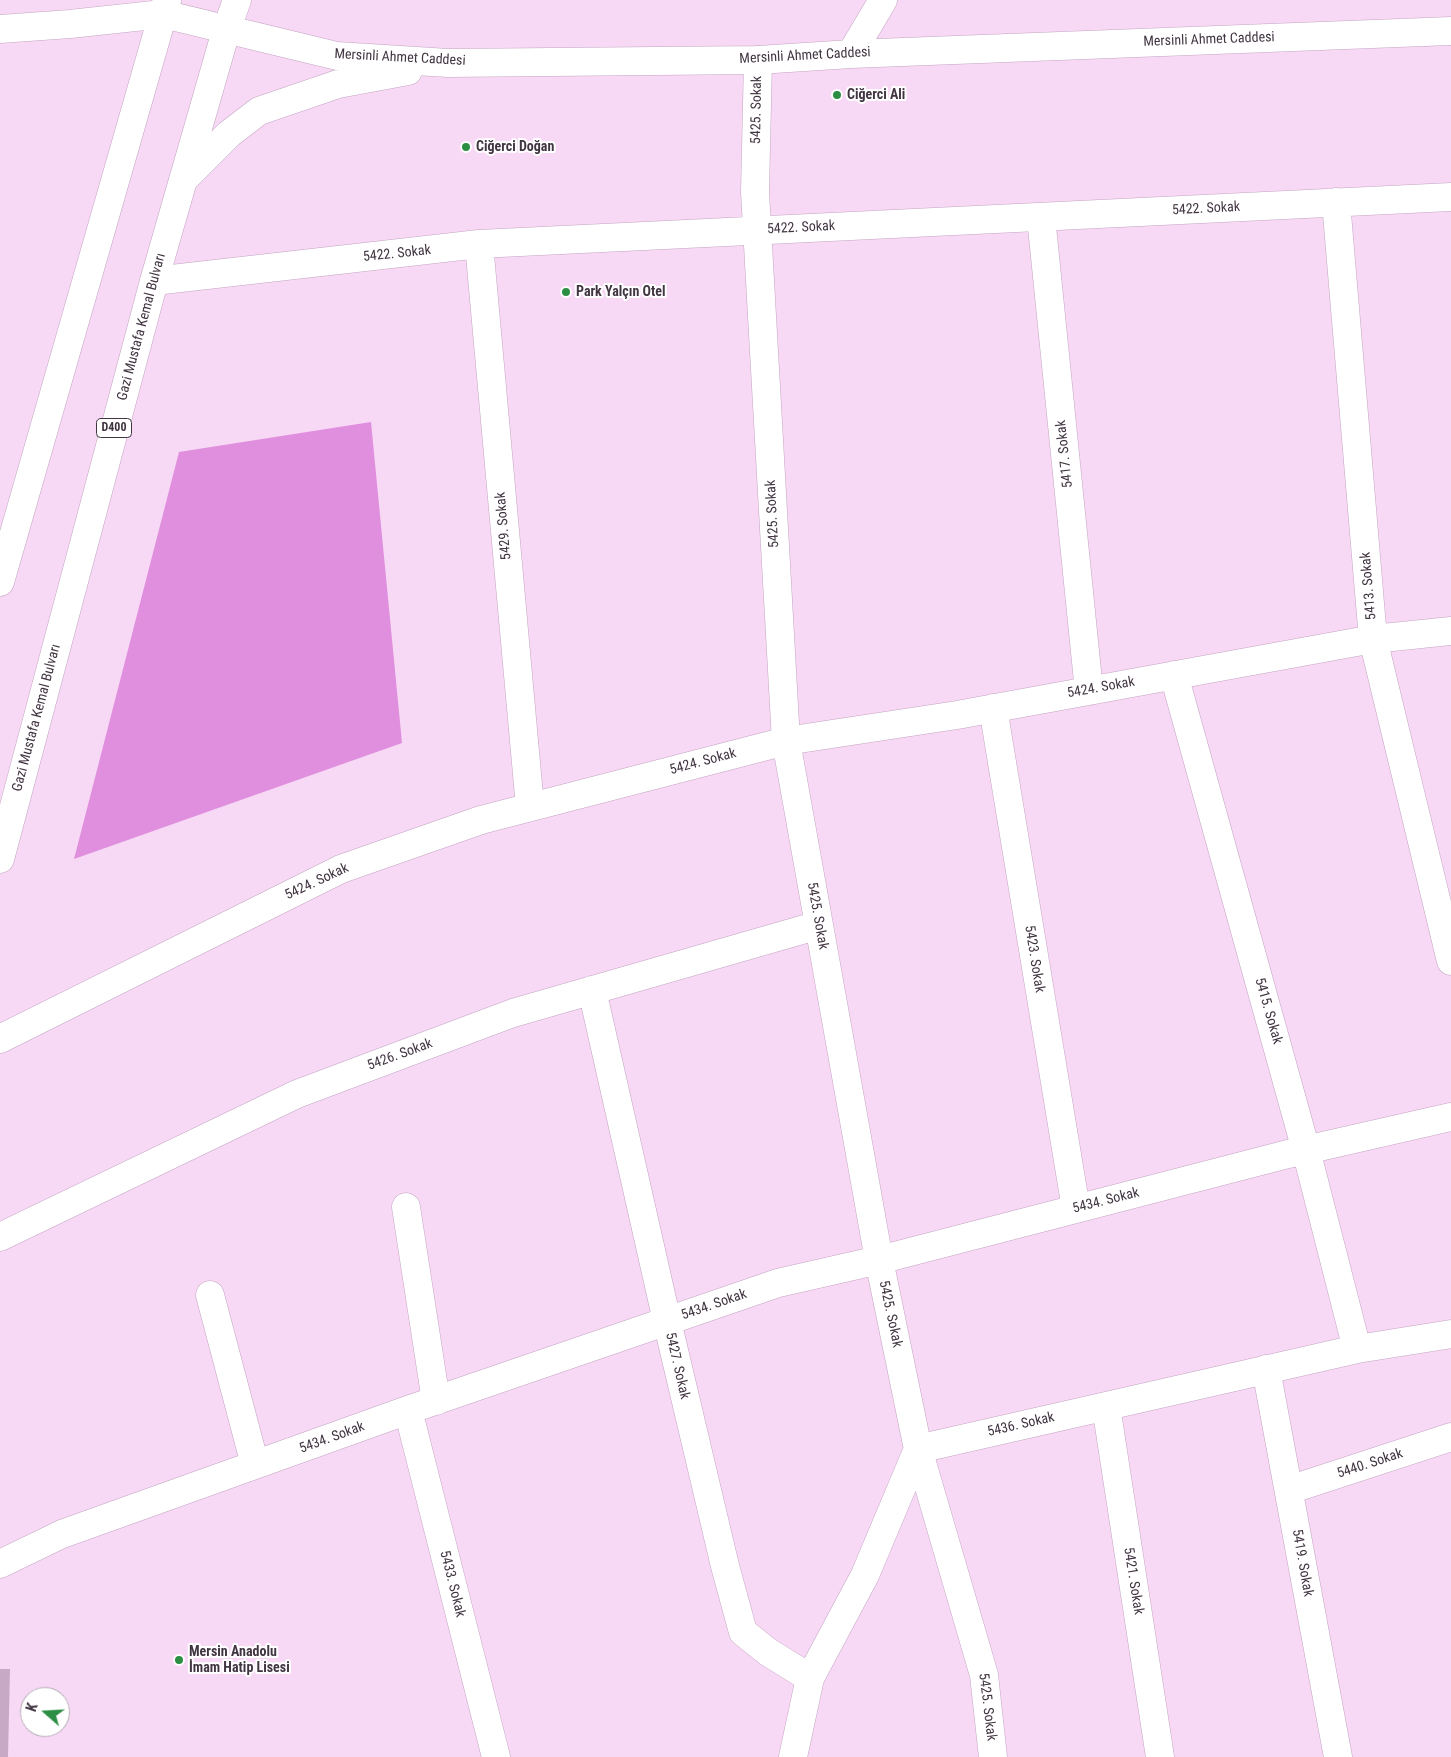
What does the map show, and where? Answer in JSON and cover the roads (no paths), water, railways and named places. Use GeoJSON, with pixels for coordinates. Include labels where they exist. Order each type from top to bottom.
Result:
{"type":"FeatureCollection","features":[{"type":"Feature","properties":{"kind":"main road","name":"Mersinli Ahmet Caddesi"},"geometry":{"type":"LineString","coordinates":[[0,29],[70,24],[196,0]]}},
{"type":"Feature","properties":{"kind":"main road","name":"Gazi Mustafa Kemal Bulvarı"},"geometry":{"type":"LineString","coordinates":[[0,859],[154,281],[226,30],[237,0]]}},
{"type":"Feature","properties":{"kind":"main road"},"geometry":{"type":"LineString","coordinates":[[851,54],[883,0]]}},
{"type":"Feature","properties":{"kind":"main road","name":"Mersinli Ahmet Caddesi"},"geometry":{"type":"LineString","coordinates":[[165,7],[226,30],[337,56],[448,63],[758,60],[851,54],[1451,31]]}},
{"type":"Feature","properties":{"kind":"main road"},"geometry":{"type":"LineString","coordinates":[[0,582],[165,7]]}},
{"type":"Feature","properties":{"kind":"main road","name":"5425. Sokak"},"geometry":{"type":"LineString","coordinates":[[758,60],[755,192],[786,741],[879,1260],[918,1449],[984,1674],[993,1757]]}},
{"type":"Feature","properties":{"kind":"main road"},"geometry":{"type":"LineString","coordinates":[[184,178],[229,134],[259,111],[338,84],[448,63]]}},
{"type":"Feature","properties":{"kind":"main road","name":"5422. Sokak"},"geometry":{"type":"LineString","coordinates":[[154,281],[479,244],[1451,197]]}},
{"type":"Feature","properties":{"kind":"main road","name":"5413. Sokak"},"geometry":{"type":"LineString","coordinates":[[1336,202],[1373,639],[1451,961]]}},
{"type":"Feature","properties":{"kind":"main road","name":"5417. Sokak"},"geometry":{"type":"LineString","coordinates":[[1041,217],[1089,691]]}},
{"type":"Feature","properties":{"kind":"main road","name":"5429. Sokak"},"geometry":{"type":"LineString","coordinates":[[479,244],[530,807]]}},
{"type":"Feature","properties":{"kind":"main road","name":"5424. Sokak"},"geometry":{"type":"LineString","coordinates":[[0,1039],[341,869],[481,820],[786,741],[993,708],[1373,639],[1451,631]]}},
{"type":"Feature","properties":{"kind":"main road","name":"5415. Sokak"},"geometry":{"type":"LineString","coordinates":[[1174,675],[1306,1150],[1357,1348]]}},
{"type":"Feature","properties":{"kind":"main road","name":"5423. Sokak"},"geometry":{"type":"LineString","coordinates":[[993,708],[1076,1209]]}},
{"type":"Feature","properties":{"kind":"main road","name":"5426. Sokak"},"geometry":{"type":"LineString","coordinates":[[0,1236],[297,1094],[513,1013],[818,925]]}},
{"type":"Feature","properties":{"kind":"main road","name":"5427. Sokak"},"geometry":{"type":"LineString","coordinates":[[592,990],[667,1321],[725,1566],[743,1632],[768,1652],[810,1678]]}},
{"type":"Feature","properties":{"kind":"main road","name":"5434. Sokak"},"geometry":{"type":"LineString","coordinates":[[0,1564],[62,1534],[408,1410],[778,1283],[879,1260],[1306,1150],[1451,1117]]}},
{"type":"Feature","properties":{"kind":"main road"},"geometry":{"type":"LineString","coordinates":[[406,1207],[436,1401]]}},
{"type":"Feature","properties":{"kind":"main road"},"geometry":{"type":"LineString","coordinates":[[210,1295],[255,1465]]}},
{"type":"Feature","properties":{"kind":"main road","name":"5436. Sokak"},"geometry":{"type":"LineString","coordinates":[[918,1449],[1357,1348],[1451,1334]]}},
{"type":"Feature","properties":{"kind":"main road","name":"5419. Sokak"},"geometry":{"type":"LineString","coordinates":[[1266,1369],[1338,1757]]}},
{"type":"Feature","properties":{"kind":"main road","name":"5421. Sokak"},"geometry":{"type":"LineString","coordinates":[[1106,1406],[1160,1757]]}},
{"type":"Feature","properties":{"kind":"main road","name":"5433. Sokak"},"geometry":{"type":"LineString","coordinates":[[408,1410],[496,1757]]}},
{"type":"Feature","properties":{"kind":"main road","name":"5440. Sokak"},"geometry":{"type":"LineString","coordinates":[[1289,1490],[1451,1437]]}},
{"type":"Feature","properties":{"kind":"main road"},"geometry":{"type":"LineString","coordinates":[[793,1757],[810,1678],[865,1575],[918,1449]]}},
{"type":"Feature","properties":{"kind":"place","name":"Ciğerci Ali"},"geometry":{"type":"Point","coordinates":[837,95]}},
{"type":"Feature","properties":{"kind":"place","name":"Ciğerci Doğan"},"geometry":{"type":"Point","coordinates":[466,147]}},
{"type":"Feature","properties":{"kind":"place","name":"Park Yalçın Otel"},"geometry":{"type":"Point","coordinates":[566,292]}},
{"type":"Feature","properties":{"kind":"place","name":"Mersin Anadolu İmam Hatip Lisesi"},"geometry":{"type":"Point","coordinates":[179,1660]}}]}
